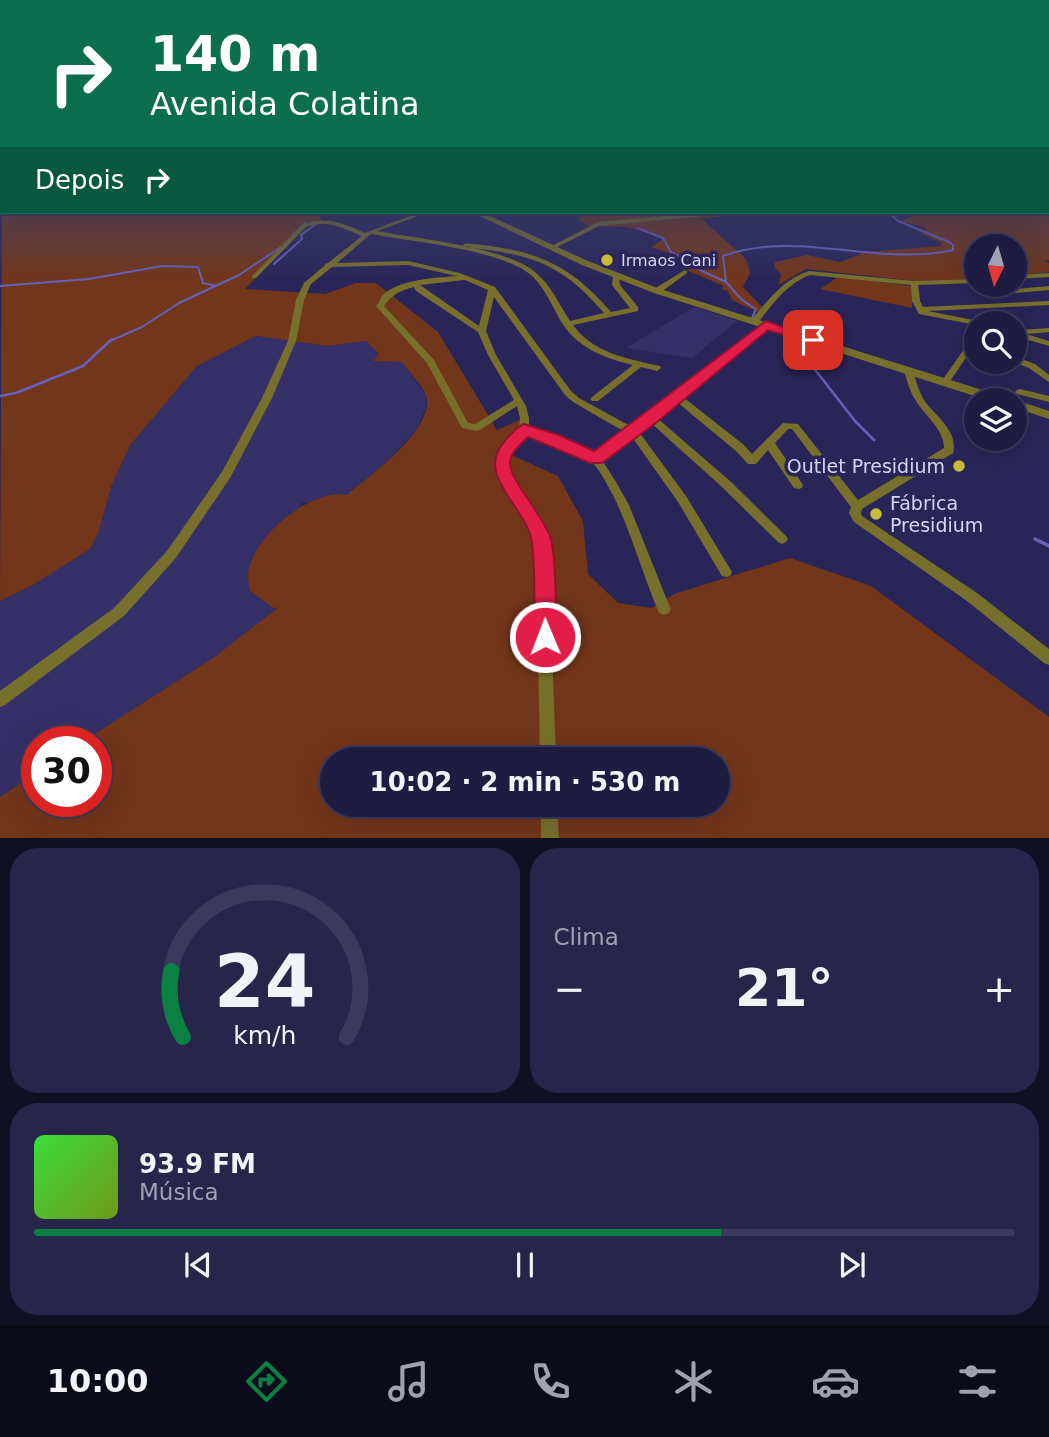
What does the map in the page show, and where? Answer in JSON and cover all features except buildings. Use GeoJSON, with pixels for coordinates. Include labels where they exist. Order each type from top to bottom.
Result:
{"type":"FeatureCollection","features":[{"type":"Feature","properties":{"kind":"street"},"geometry":{"type":"LineString","coordinates":[[0,700],[119,612],[171,555],[226,475],[267,398],[292,341],[304,288],[327,265],[367,234],[421,214]]}},
{"type":"Feature","properties":{"kind":"street"},"geometry":{"type":"LineString","coordinates":[[478,214],[551,248],[657,291],[964,388]]}},
{"type":"Feature","properties":{"kind":"street"},"geometry":{"type":"LineString","coordinates":[[551,248],[598,225],[705,214]]}},
{"type":"Feature","properties":{"kind":"street"},"geometry":{"type":"LineString","coordinates":[[254,277],[308,223],[331,221],[367,234],[487,254],[524,267],[536,277],[554,300],[567,324],[593,348],[639,365],[657,368]]}},
{"type":"Feature","properties":{"kind":"street"},"geometry":{"type":"LineString","coordinates":[[466,245],[508,250],[555,263],[590,290],[610,315]]}},
{"type":"Feature","properties":{"kind":"street"},"geometry":{"type":"LineString","coordinates":[[327,265],[408,263],[470,278],[492,289],[568,393],[576,401],[633,432],[682,499],[726,572]]}},
{"type":"Feature","properties":{"kind":"street"},"geometry":{"type":"LineString","coordinates":[[657,291],[685,272]]}},
{"type":"Feature","properties":{"kind":"street"},"geometry":{"type":"LineString","coordinates":[[754,322],[781,290],[808,272],[914,283],[964,281]]}},
{"type":"Feature","properties":{"kind":"street"},"geometry":{"type":"LineString","coordinates":[[1027,276],[1049,275]]}},
{"type":"Feature","properties":{"kind":"street"},"geometry":{"type":"LineString","coordinates":[[567,324],[636,307],[616,285],[617,276]]}},
{"type":"Feature","properties":{"kind":"street"},"geometry":{"type":"LineString","coordinates":[[470,278],[415,284],[383,300],[380,306],[431,362],[465,426],[477,428],[518,401]]}},
{"type":"Feature","properties":{"kind":"street"},"geometry":{"type":"LineString","coordinates":[[914,283],[916,301],[922,312],[964,320]]}},
{"type":"Feature","properties":{"kind":"street"},"geometry":{"type":"LineString","coordinates":[[415,284],[482,331]]}},
{"type":"Feature","properties":{"kind":"street"},"geometry":{"type":"LineString","coordinates":[[1027,290],[1049,288]]}},
{"type":"Feature","properties":{"kind":"street"},"geometry":{"type":"LineString","coordinates":[[492,289],[482,331],[487,346],[524,412],[524,430],[504,453],[501,463],[505,476],[535,523],[542,541],[548,747]]}},
{"type":"Feature","properties":{"kind":"street"},"geometry":{"type":"LineString","coordinates":[[920,309],[1049,303]]}},
{"type":"Feature","properties":{"kind":"street"},"geometry":{"type":"LineString","coordinates":[[596,459],[766,325]]}},
{"type":"Feature","properties":{"kind":"street"},"geometry":{"type":"LineString","coordinates":[[1027,331],[1049,330]]}},
{"type":"Feature","properties":{"kind":"street"},"geometry":{"type":"LineString","coordinates":[[1027,336],[1049,344]]}},
{"type":"Feature","properties":{"kind":"street"},"geometry":{"type":"LineString","coordinates":[[945,382],[964,355]]}},
{"type":"Feature","properties":{"kind":"street"},"geometry":{"type":"LineString","coordinates":[[1027,364],[1049,379]]}},
{"type":"Feature","properties":{"kind":"street"},"geometry":{"type":"LineString","coordinates":[[596,399],[639,365]]}},
{"type":"Feature","properties":{"kind":"street"},"geometry":{"type":"LineString","coordinates":[[908,370],[921,403],[947,437],[949,450],[857,506],[855,513],[858,519],[972,597],[1049,658]]}},
{"type":"Feature","properties":{"kind":"street"},"geometry":{"type":"LineString","coordinates":[[677,397],[752,461],[786,425],[795,426],[857,506]]}},
{"type":"Feature","properties":{"kind":"street"},"geometry":{"type":"LineString","coordinates":[[1027,398],[1049,399]]}},
{"type":"Feature","properties":{"kind":"street"},"geometry":{"type":"LineString","coordinates":[[1027,403],[1049,415]]}},
{"type":"Feature","properties":{"kind":"street"},"geometry":{"type":"LineString","coordinates":[[651,418],[782,539]]}},
{"type":"Feature","properties":{"kind":"street"},"geometry":{"type":"LineString","coordinates":[[524,430],[563,443],[596,459],[630,523],[664,608]]}},
{"type":"Feature","properties":{"kind":"street"},"geometry":{"type":"LineString","coordinates":[[769,443],[798,485]]}},
{"type":"Feature","properties":{"kind":"street"},"geometry":{"type":"LineString","coordinates":[[549,817],[550,838]]}},
{"type":"Feature","properties":{"kind":"shaded area"},"geometry":{"type":"Polygon","coordinates":[[[2,214],[319,214],[322,221],[306,226],[245,289],[325,294],[356,283],[376,283],[438,332],[497,430],[520,420],[529,434],[507,453],[558,476],[583,521],[588,574],[618,603],[652,608],[674,594],[790,558],[871,586],[1049,717],[1049,838],[0,838],[0,797],[21,783],[21,817],[112,817],[112,726],[107,726],[213,658],[279,607],[275,609],[250,591],[249,569],[263,541],[274,528],[303,506],[334,495],[349,495],[349,492],[372,475],[413,434],[427,406],[425,393],[402,362],[373,361],[379,354],[366,341],[328,346],[256,336],[197,366],[131,444],[112,484],[98,534],[90,549],[33,585],[0,601],[2,214]]]}},
{"type":"Feature","properties":{"kind":"shaded area"},"geometry":{"type":"Polygon","coordinates":[[[579,214],[733,214],[702,219],[746,259],[750,273],[743,287],[764,309],[760,313],[732,300],[728,291],[721,289],[724,286],[686,270],[701,265],[651,247],[665,238],[627,227],[590,226],[579,221],[581,215],[579,214]]]}},
{"type":"Feature","properties":{"kind":"shaded area"},"geometry":{"type":"Polygon","coordinates":[[[917,214],[1049,214],[1049,260],[1045,260],[1049,264],[1049,272],[1027,275],[1027,234],[964,234],[964,279],[916,281],[806,269],[778,285],[781,274],[775,268],[775,262],[807,255],[840,262],[866,252],[941,246],[942,243],[922,234],[927,228],[901,221],[917,214]]]}},
{"type":"Feature","properties":{"kind":"shaded area"},"geometry":{"type":"Polygon","coordinates":[[[838,277],[912,286],[912,308],[820,289],[838,277]]]}},
{"type":"Feature","properties":{"kind":"shaded area"},"geometry":{"type":"Polygon","coordinates":[[[694,307],[737,321],[692,358],[626,348],[694,307]]]}},
{"type":"Feature","properties":{"kind":"shaded area"},"geometry":{"type":"Polygon","coordinates":[[[256,336],[328,346],[366,341],[379,354],[374,361],[402,362],[426,395],[425,410],[418,427],[383,467],[349,491],[349,495],[302,503],[250,591],[276,610],[213,658],[107,726],[21,726],[21,783],[0,797],[0,601],[33,585],[90,549],[98,534],[112,484],[131,444],[197,366],[256,336]]]}},
{"type":"Feature","properties":{"kind":"waterway"},"geometry":{"type":"LineString","coordinates":[[726,282],[723,256],[752,249],[809,247],[895,254],[953,250],[953,245],[949,242],[898,221],[890,214]]}},
{"type":"Feature","properties":{"kind":"waterway"},"geometry":{"type":"LineString","coordinates":[[293,235],[305,223]]}},
{"type":"Feature","properties":{"kind":"waterway"},"geometry":{"type":"LineString","coordinates":[[274,264],[302,239],[301,235],[316,224]]}},
{"type":"Feature","properties":{"kind":"waterway"},"geometry":{"type":"LineString","coordinates":[[637,228],[663,238],[671,252],[684,259],[687,264],[726,282]]}},
{"type":"Feature","properties":{"kind":"waterway"},"geometry":{"type":"LineString","coordinates":[[216,286],[239,275],[281,247]]}},
{"type":"Feature","properties":{"kind":"waterway"},"geometry":{"type":"LineString","coordinates":[[0,286],[89,279],[162,266],[198,267],[203,283],[216,286]]}},
{"type":"Feature","properties":{"kind":"waterway"},"geometry":{"type":"LineString","coordinates":[[726,282],[742,300],[756,309],[752,318]]}},
{"type":"Feature","properties":{"kind":"waterway"},"geometry":{"type":"LineString","coordinates":[[110,341],[142,327],[179,303],[216,286]]}},
{"type":"Feature","properties":{"kind":"waterway"},"geometry":{"type":"LineString","coordinates":[[0,396],[16,393],[83,366],[112,339]]}},
{"type":"Feature","properties":{"kind":"waterway"},"geometry":{"type":"LineString","coordinates":[[806,358],[855,421],[874,440]]}},
{"type":"Feature","properties":{"kind":"waterway"},"geometry":{"type":"LineString","coordinates":[[1035,539],[1049,546]]}},
{"type":"Feature","properties":{"kind":"place","name":"Irmaos Cani"},"geometry":{"type":"Point","coordinates":[607,260]}},
{"type":"Feature","properties":{"kind":"place","name":"Outlet Presidium"},"geometry":{"type":"Point","coordinates":[959,466]}},
{"type":"Feature","properties":{"kind":"place","name":"Fábrica Presidium"},"geometry":{"type":"Point","coordinates":[876,514]}},
{"type":"Feature","properties":{"kind":"route"},"geometry":{"type":"LineString","coordinates":[[545,637],[542,541],[535,523],[505,476],[501,463],[504,453],[512,443],[524,430],[553,439],[596,459],[766,325],[813,340]]}}]}
